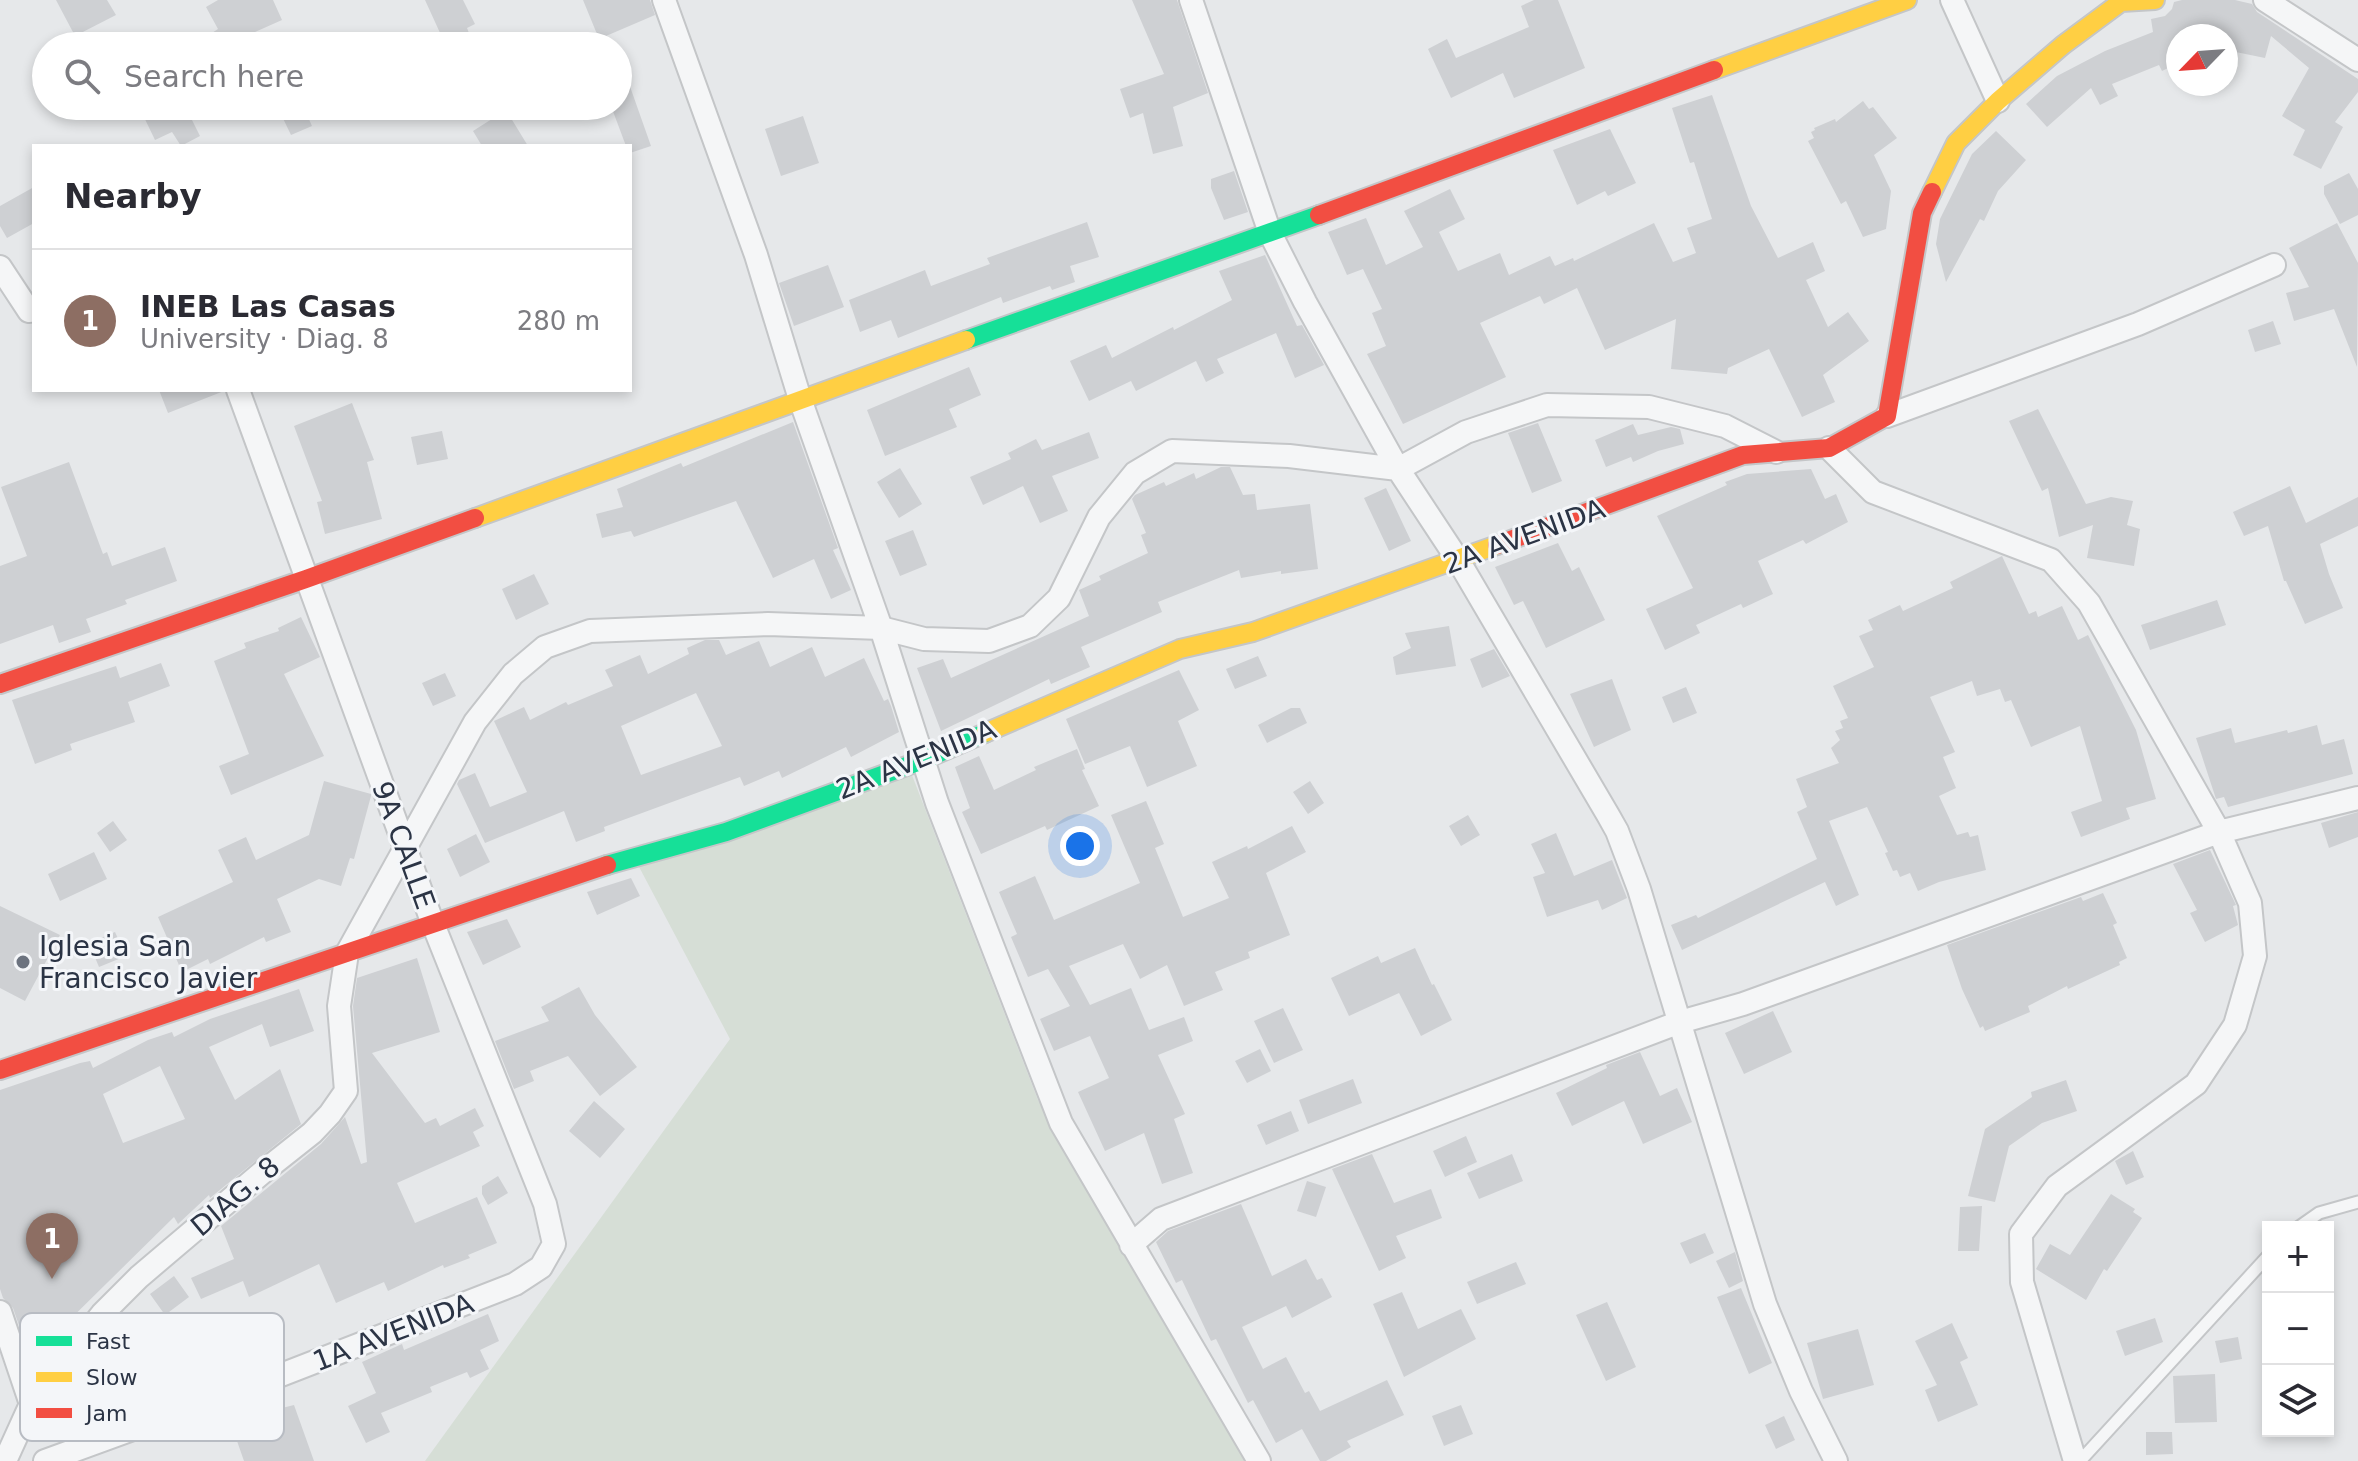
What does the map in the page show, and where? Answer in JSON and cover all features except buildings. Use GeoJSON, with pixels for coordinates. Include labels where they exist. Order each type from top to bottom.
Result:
{"type":"FeatureCollection","features":[{"type":"Feature","properties":{"kind":"street"},"geometry":{"type":"LineString","coordinates":[[664,0],[756,255],[800,399],[881,628],[923,760],[970,892],[1061,1123],[1259,1461]]}},
{"type":"Feature","properties":{"kind":"street"},"geometry":{"type":"LineString","coordinates":[[1191,0],[1270,233],[1305,302],[1398,469],[1458,560],[1617,831],[1639,889],[1765,1304],[1801,1391],[1836,1461]]}},
{"type":"Feature","properties":{"kind":"street"},"geometry":{"type":"LineString","coordinates":[[0,684],[306,579],[800,399],[1270,233],[1907,0]]}},
{"type":"Feature","properties":{"kind":"street"},"geometry":{"type":"LineString","coordinates":[[1952,0],[1998,101]]}},
{"type":"Feature","properties":{"kind":"street"},"geometry":{"type":"LineString","coordinates":[[1887,416],[1922,213],[1956,143],[1998,101],[2063,45],[2121,2],[2155,0]]}},
{"type":"Feature","properties":{"kind":"street"},"geometry":{"type":"LineString","coordinates":[[2265,0],[2358,60]]}},
{"type":"Feature","properties":{"kind":"street"},"geometry":{"type":"LineString","coordinates":[[2078,1461],[2022,1282],[2021,1234],[2057,1186],[2196,1084],[2235,1025],[2255,956],[2250,903],[2219,832],[2089,603],[2051,560],[1873,492],[1829,448],[1887,416],[2138,324],[2274,265]]}},
{"type":"Feature","properties":{"kind":"street"},"geometry":{"type":"LineString","coordinates":[[0,267],[29,311]]}},
{"type":"Feature","properties":{"kind":"street","name":"9A CALLE"},"geometry":{"type":"LineString","coordinates":[[239,392],[433,924],[545,1204],[554,1244],[541,1267],[515,1284]]}},
{"type":"Feature","properties":{"kind":"street"},"geometry":{"type":"LineString","coordinates":[[1398,469],[1466,432],[1547,405],[1649,407],[1725,426],[1776,452]]}},
{"type":"Feature","properties":{"kind":"street","name":"2A AVENIDA"},"geometry":{"type":"LineString","coordinates":[[0,1070],[607,865],[726,832],[923,760],[1180,649],[1253,632],[1743,455],[1829,448]]}},
{"type":"Feature","properties":{"kind":"street","name":"DIAG. 8"},"geometry":{"type":"LineString","coordinates":[[103,1313],[139,1277],[312,1133],[346,1091],[339,1006],[347,953],[475,722],[513,674],[545,647],[590,631],[768,624],[881,628],[924,639],[989,641],[1030,626],[1059,598],[1099,517],[1135,473],[1172,451],[1289,456],[1398,469]]}},
{"type":"Feature","properties":{"kind":"street"},"geometry":{"type":"LineString","coordinates":[[1131,1245],[1161,1219],[1680,1022],[1743,1004],[2219,832],[2358,798]]}},
{"type":"Feature","properties":{"kind":"street","name":"1A AVENIDA"},"geometry":{"type":"LineString","coordinates":[[284,1374],[515,1284]]}},
{"type":"Feature","properties":{"kind":"street"},"geometry":{"type":"LineString","coordinates":[[0,1312],[20,1371]]}},
{"type":"Feature","properties":{"kind":"street","name":"DIAG. 8"},"geometry":{"type":"LineString","coordinates":[[5,1461],[20,1428]]}},
{"type":"Feature","properties":{"kind":"street","name":"1A AVENIDA"},"geometry":{"type":"LineString","coordinates":[[45,1461],[100,1441]]}},
{"type":"Feature","properties":{"kind":"lane"},"geometry":{"type":"LineString","coordinates":[[2308,1221],[2319,1213],[2358,1202]]}},
{"type":"Feature","properties":{"kind":"lane"},"geometry":{"type":"LineString","coordinates":[[2078,1461],[2262,1262]]}},
{"type":"Feature","properties":{"kind":"shaded area"},"geometry":{"type":"Polygon","coordinates":[[[910,770],[1038,1100],[1143,1288],[1246,1461],[425,1461],[730,1039],[637,863],[910,770]]]}},
{"type":"Feature","properties":{"kind":"traffic: fast"},"geometry":{"type":"LineString","coordinates":[[966,340],[1319,215]]}},
{"type":"Feature","properties":{"kind":"traffic: fast"},"geometry":{"type":"LineString","coordinates":[[607,865],[726,832],[923,760],[985,733]]}},
{"type":"Feature","properties":{"kind":"traffic: slow"},"geometry":{"type":"LineString","coordinates":[[1714,70],[1907,0]]}},
{"type":"Feature","properties":{"kind":"traffic: slow"},"geometry":{"type":"LineString","coordinates":[[1932,192],[1956,143],[1998,101],[2063,45],[2121,2],[2155,0]]}},
{"type":"Feature","properties":{"kind":"traffic: slow"},"geometry":{"type":"LineString","coordinates":[[475,518],[966,340]]}},
{"type":"Feature","properties":{"kind":"traffic: slow"},"geometry":{"type":"LineString","coordinates":[[985,733],[1180,649],[1253,632],[1497,545]]}},
{"type":"Feature","properties":{"kind":"traffic: jam"},"geometry":{"type":"LineString","coordinates":[[1319,215],[1714,70]]}},
{"type":"Feature","properties":{"kind":"traffic: jam"},"geometry":{"type":"LineString","coordinates":[[1497,545],[1743,455],[1829,448],[1887,416],[1922,213],[1932,192]]}},
{"type":"Feature","properties":{"kind":"traffic: jam"},"geometry":{"type":"LineString","coordinates":[[0,684],[475,518]]}},
{"type":"Feature","properties":{"kind":"traffic: jam"},"geometry":{"type":"LineString","coordinates":[[0,1070],[607,865]]}},
{"type":"Feature","properties":{"kind":"place","name":"Iglesia San Francisco Javier"},"geometry":{"type":"Point","coordinates":[23,962]}},
{"type":"Feature","properties":{"kind":"place","name":"INEB Las Casas"},"geometry":{"type":"Point","coordinates":[52,1279]}}]}
